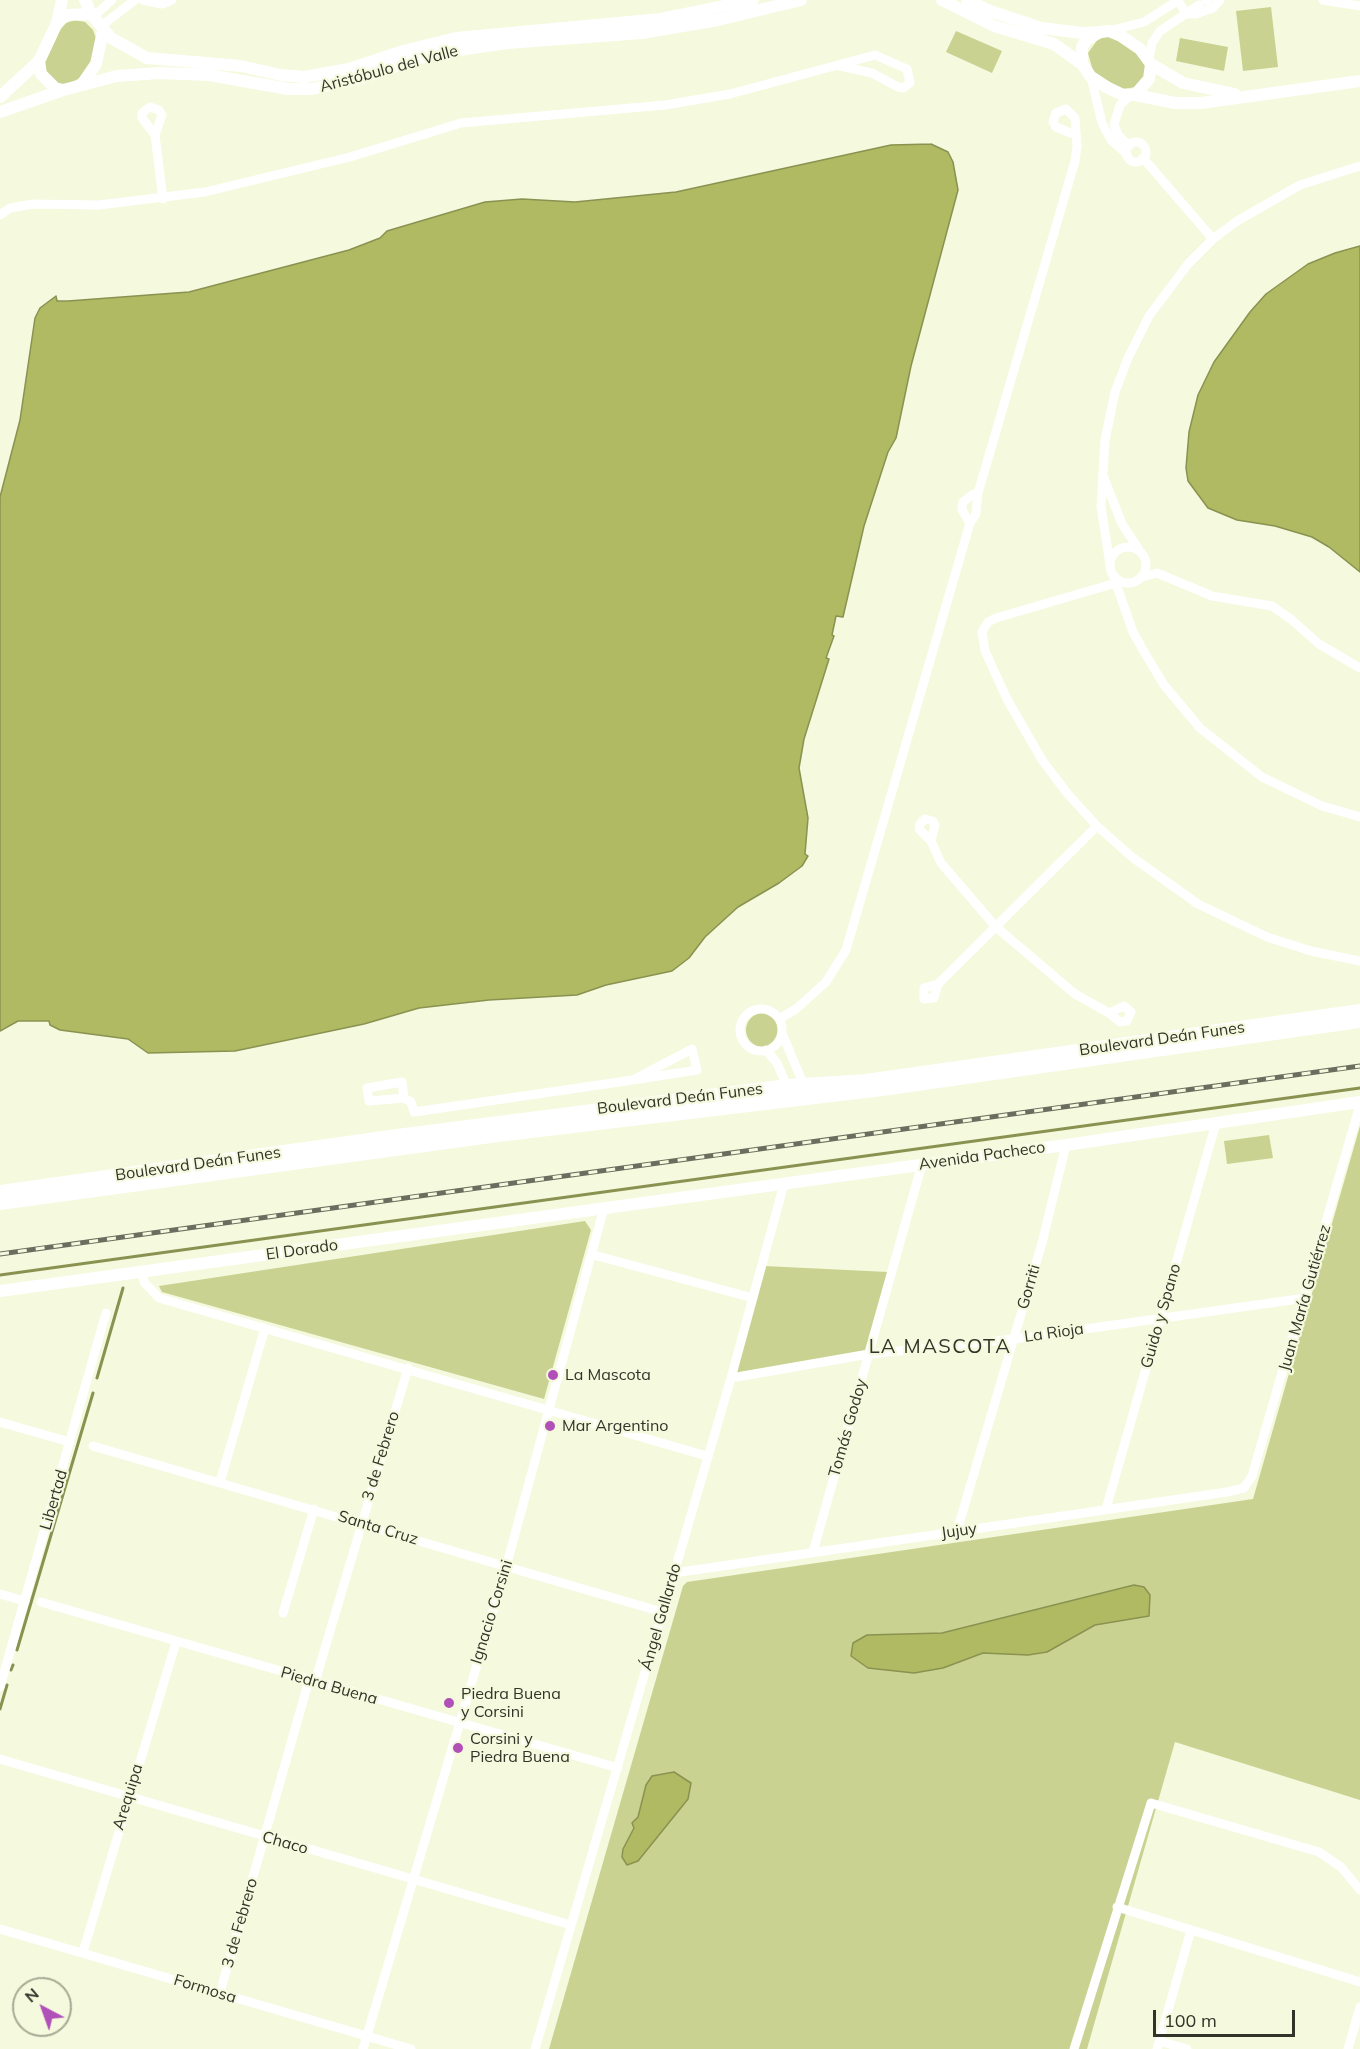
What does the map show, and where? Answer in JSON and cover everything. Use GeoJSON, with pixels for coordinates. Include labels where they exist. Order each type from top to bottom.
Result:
{"type":"FeatureCollection","features":[{"type":"Feature","properties":{"kind":"main road","name":"Boulevard Deán Funes"},"geometry":{"type":"LineString","coordinates":[[0,1192],[415,1134],[806,1090],[1360,1011]]}},
{"type":"Feature","properties":{"kind":"main road","name":"Boulevard Deán Funes"},"geometry":{"type":"LineString","coordinates":[[806,1090],[882,1089],[1360,1021]]}},
{"type":"Feature","properties":{"kind":"main road","name":"Boulevard Deán Funes"},"geometry":{"type":"LineString","coordinates":[[0,1203],[788,1092]]}},
{"type":"Feature","properties":{"kind":"street"},"geometry":{"type":"LineString","coordinates":[[0,97],[39,61],[57,22],[62,0]]}},
{"type":"Feature","properties":{"kind":"street"},"geometry":{"type":"LineString","coordinates":[[0,112],[83,83],[96,64],[97,22],[86,0]]}},
{"type":"Feature","properties":{"kind":"street"},"geometry":{"type":"LineString","coordinates":[[97,22],[112,0]]}},
{"type":"Feature","properties":{"kind":"street"},"geometry":{"type":"LineString","coordinates":[[57,22],[71,14],[97,22],[135,0]]}},
{"type":"Feature","properties":{"kind":"street"},"geometry":{"type":"LineString","coordinates":[[143,0],[162,4],[172,0]]}},
{"type":"Feature","properties":{"kind":"street","name":"Aristóbulo del Valle"},"geometry":{"type":"LineString","coordinates":[[97,22],[122,46],[147,58],[231,65],[304,76],[325,75],[456,38],[650,20],[753,0]]}},
{"type":"Feature","properties":{"kind":"street","name":"Aristóbulo del Valle"},"geometry":{"type":"LineString","coordinates":[[83,83],[117,76],[159,73],[209,75],[288,89],[312,89],[362,78],[416,59],[451,51],[507,43],[666,30],[801,0]]}},
{"type":"Feature","properties":{"kind":"street"},"geometry":{"type":"LineString","coordinates":[[942,0],[994,26],[1054,44],[1082,64],[1091,77],[1101,118],[1111,140],[1128,150]]}},
{"type":"Feature","properties":{"kind":"street"},"geometry":{"type":"LineString","coordinates":[[968,0],[990,11],[1041,28],[1072,32],[1105,32],[1130,41],[1150,62],[1183,84],[1245,96]]}},
{"type":"Feature","properties":{"kind":"street"},"geometry":{"type":"LineString","coordinates":[[1082,64],[1082,47],[1086,40],[1105,32],[1144,22],[1178,0],[1186,14]]}},
{"type":"Feature","properties":{"kind":"street"},"geometry":{"type":"LineString","coordinates":[[1186,14],[1206,12],[1220,0]]}},
{"type":"Feature","properties":{"kind":"street"},"geometry":{"type":"LineString","coordinates":[[1323,0],[1360,6]]}},
{"type":"Feature","properties":{"kind":"street"},"geometry":{"type":"LineString","coordinates":[[1128,150],[1137,142],[1142,144],[1146,153],[1143,158],[1134,161],[1116,130],[1114,117],[1120,105],[1149,79],[1154,37],[1205,2]]}},
{"type":"Feature","properties":{"kind":"street"},"geometry":{"type":"LineString","coordinates":[[3,211],[33,204],[99,205],[163,199],[205,192],[350,157],[477,120],[665,105],[730,94],[875,55],[908,69],[910,83],[903,88],[898,87],[859,69],[840,66]]}},
{"type":"Feature","properties":{"kind":"street"},"geometry":{"type":"LineString","coordinates":[[39,61],[41,74],[46,81],[63,90]]}},
{"type":"Feature","properties":{"kind":"street"},"geometry":{"type":"LineString","coordinates":[[1091,77],[1106,87],[1175,103],[1201,103],[1360,81]]}},
{"type":"Feature","properties":{"kind":"street"},"geometry":{"type":"LineString","coordinates":[[1101,118],[1114,117]]}},
{"type":"Feature","properties":{"kind":"street"},"geometry":{"type":"LineString","coordinates":[[155,135],[163,199]]}},
{"type":"Feature","properties":{"kind":"street"},"geometry":{"type":"LineString","coordinates":[[779,1019],[804,1003],[826,982],[846,950],[970,523],[976,514],[978,494],[1075,161],[1076,135]]}},
{"type":"Feature","properties":{"kind":"street"},"geometry":{"type":"LineString","coordinates":[[1143,158],[1214,239]]}},
{"type":"Feature","properties":{"kind":"street"},"geometry":{"type":"LineString","coordinates":[[1360,166],[1282,193],[1214,239],[1168,289],[1149,316],[1131,351],[1109,416],[1102,474],[1101,520],[1110,565],[1133,632],[1164,685],[1200,728],[1262,777],[1289,792],[1360,817]]}},
{"type":"Feature","properties":{"kind":"street"},"geometry":{"type":"LineString","coordinates":[[1102,474],[1122,524],[1141,552],[1147,567],[1128,590],[1124,607]]}},
{"type":"Feature","properties":{"kind":"street"},"geometry":{"type":"LineString","coordinates":[[970,523],[962,510],[963,502],[972,495],[978,494]]}},
{"type":"Feature","properties":{"kind":"street"},"geometry":{"type":"LineString","coordinates":[[1110,565],[1113,554],[1121,547],[1141,552],[1167,576]]}},
{"type":"Feature","properties":{"kind":"street"},"geometry":{"type":"LineString","coordinates":[[1360,668],[1319,644],[1272,606],[1212,596],[1157,573],[1123,582],[1114,579],[996,618],[988,622],[982,632],[983,645],[993,669],[1025,733],[1067,793],[1097,826],[1164,881],[1232,921],[1267,937],[1311,951],[1360,961]]}},
{"type":"Feature","properties":{"kind":"street"},"geometry":{"type":"LineString","coordinates":[[938,984],[1097,826]]}},
{"type":"Feature","properties":{"kind":"street"},"geometry":{"type":"LineString","coordinates":[[931,841],[941,863],[996,927],[1075,994],[1108,1013]]}},
{"type":"Feature","properties":{"kind":"street"},"geometry":{"type":"LineString","coordinates":[[782,1033],[776,1044],[766,1050],[752,1049],[742,1039],[740,1025],[743,1018],[754,1010],[761,1008],[775,1013],[806,1090]]}},
{"type":"Feature","properties":{"kind":"street"},"geometry":{"type":"LineString","coordinates":[[414,1112],[633,1080],[697,1070],[692,1049],[633,1080]]}},
{"type":"Feature","properties":{"kind":"street"},"geometry":{"type":"LineString","coordinates":[[766,1050],[777,1063],[788,1092]]}},
{"type":"Feature","properties":{"kind":"street"},"geometry":{"type":"LineString","coordinates":[[404,1098],[411,1102],[415,1134]]}},
{"type":"Feature","properties":{"kind":"street","name":"Avenida Pacheco"},"geometry":{"type":"LineString","coordinates":[[604,1208],[1360,1104]]}},
{"type":"Feature","properties":{"kind":"street","name":"Juan María Gutiérrez"},"geometry":{"type":"LineString","coordinates":[[1244,1488],[1252,1476],[1306,1298],[1360,1104]]}},
{"type":"Feature","properties":{"kind":"street","name":"Guido y Spano"},"geometry":{"type":"LineString","coordinates":[[1106,1509],[1216,1123]]}},
{"type":"Feature","properties":{"kind":"street","name":"Gorriti"},"geometry":{"type":"LineString","coordinates":[[957,1531],[1014,1339],[1066,1145]]}},
{"type":"Feature","properties":{"kind":"street","name":"Tomás Godoy"},"geometry":{"type":"LineString","coordinates":[[813,1552],[922,1164]]}},
{"type":"Feature","properties":{"kind":"street","name":"Ángel Gallardo"},"geometry":{"type":"LineString","coordinates":[[535,2049],[731,1378],[784,1184]]}},
{"type":"Feature","properties":{"kind":"street","name":"Ignacio Corsini"},"geometry":{"type":"LineString","coordinates":[[363,2049],[506,1567],[594,1255],[604,1208]]}},
{"type":"Feature","properties":{"kind":"street","name":"El Dorado"},"geometry":{"type":"LineString","coordinates":[[0,1291],[604,1208]]}},
{"type":"Feature","properties":{"kind":"street"},"geometry":{"type":"LineString","coordinates":[[594,1255],[753,1298]]}},
{"type":"Feature","properties":{"kind":"street"},"geometry":{"type":"LineString","coordinates":[[142,1272],[144,1282],[159,1298],[707,1456]]}},
{"type":"Feature","properties":{"kind":"street","name":"La Rioja"},"geometry":{"type":"LineString","coordinates":[[731,1378],[869,1354],[1014,1339],[1306,1298]]}},
{"type":"Feature","properties":{"kind":"street","name":"Libertad"},"geometry":{"type":"LineString","coordinates":[[0,1687],[106,1313]]}},
{"type":"Feature","properties":{"kind":"street"},"geometry":{"type":"LineString","coordinates":[[220,1482],[265,1328]]}},
{"type":"Feature","properties":{"kind":"street","name":"3 de Febrero"},"geometry":{"type":"LineString","coordinates":[[220,1993],[265,1837],[408,1368]]}},
{"type":"Feature","properties":{"kind":"street"},"geometry":{"type":"LineString","coordinates":[[0,1422],[70,1442]]}},
{"type":"Feature","properties":{"kind":"street","name":"Santa Cruz"},"geometry":{"type":"LineString","coordinates":[[93,1446],[662,1612]]}},
{"type":"Feature","properties":{"kind":"street","name":"Jujuy"},"geometry":{"type":"LineString","coordinates":[[674,1573],[1244,1488]]}},
{"type":"Feature","properties":{"kind":"street"},"geometry":{"type":"LineString","coordinates":[[283,1613],[314,1509]]}},
{"type":"Feature","properties":{"kind":"street"},"geometry":{"type":"LineString","coordinates":[[0,1594],[25,1601]]}},
{"type":"Feature","properties":{"kind":"street","name":"Piedra Buena"},"geometry":{"type":"LineString","coordinates":[[41,1602],[618,1768]]}},
{"type":"Feature","properties":{"kind":"street","name":"Arequipa"},"geometry":{"type":"LineString","coordinates":[[83,1952],[176,1642]]}},
{"type":"Feature","properties":{"kind":"street","name":"Chaco"},"geometry":{"type":"LineString","coordinates":[[0,1759],[128,1798],[571,1924]]}},
{"type":"Feature","properties":{"kind":"street"},"geometry":{"type":"LineString","coordinates":[[1074,2049],[1117,1907],[1149,1807],[1153,1802],[1319,1852],[1341,1867],[1360,1890]]}},
{"type":"Feature","properties":{"kind":"street"},"geometry":{"type":"LineString","coordinates":[[1117,1907],[1360,1982]]}},
{"type":"Feature","properties":{"kind":"street","name":"Formosa"},"geometry":{"type":"LineString","coordinates":[[0,1929],[411,2049]]}},
{"type":"Feature","properties":{"kind":"street"},"geometry":{"type":"LineString","coordinates":[[1186,2049],[1158,2045],[1191,1930]]}},
{"type":"Feature","properties":{"kind":"street"},"geometry":{"type":"LineString","coordinates":[[1348,2049],[1360,2007]]}},
{"type":"Feature","properties":{"kind":"shaded area"},"geometry":{"type":"Polygon","coordinates":[[[1271,7],[1278,67],[1243,71],[1236,11],[1271,7]]]}},
{"type":"Feature","properties":{"kind":"shaded area"},"geometry":{"type":"Polygon","coordinates":[[[75,20],[85,22],[93,30],[97,41],[96,55],[80,78],[68,84],[59,85],[46,74],[44,65],[60,30],[66,23],[75,20]]]}},
{"type":"Feature","properties":{"kind":"shaded area"},"geometry":{"type":"Polygon","coordinates":[[[956,31],[1002,51],[992,73],[946,52],[956,31]]]}},
{"type":"Feature","properties":{"kind":"shaded area"},"geometry":{"type":"Polygon","coordinates":[[[1112,37],[1130,46],[1146,64],[1145,78],[1137,87],[1121,89],[1093,71],[1088,53],[1098,39],[1112,37]]]}},
{"type":"Feature","properties":{"kind":"shaded area"},"geometry":{"type":"Polygon","coordinates":[[[1180,38],[1228,47],[1224,71],[1176,61],[1180,38]]]}},
{"type":"Feature","properties":{"kind":"shaded area"},"geometry":{"type":"Polygon","coordinates":[[[931,144],[948,152],[953,162],[958,190],[911,366],[896,438],[888,452],[864,526],[843,617],[836,616],[832,635],[834,636],[826,658],[829,659],[804,739],[799,768],[808,818],[805,854],[808,856],[802,866],[779,883],[738,907],[705,937],[689,958],[672,971],[606,985],[577,995],[489,1000],[419,1008],[364,1024],[235,1051],[148,1053],[128,1039],[60,1030],[50,1025],[49,1021],[18,1021],[0,1031],[0,497],[20,420],[35,318],[40,308],[56,296],[57,301],[68,301],[189,292],[349,250],[380,238],[387,231],[485,202],[522,199],[575,202],[676,192],[891,145],[931,144]]]}},
{"type":"Feature","properties":{"kind":"shaded area"},"geometry":{"type":"Polygon","coordinates":[[[1360,246],[1360,572],[1329,547],[1312,537],[1275,526],[1237,520],[1208,508],[1188,481],[1186,468],[1189,432],[1198,395],[1214,362],[1250,312],[1266,294],[1308,264],[1360,246]]]}},
{"type":"Feature","properties":{"kind":"shaded area"},"geometry":{"type":"Polygon","coordinates":[[[763,1013],[775,1018],[780,1030],[775,1042],[763,1047],[751,1042],[746,1030],[751,1018],[763,1013]]]}},
{"type":"Feature","properties":{"kind":"shaded area"},"geometry":{"type":"Polygon","coordinates":[[[1360,1126],[1360,1800],[1175,1742],[1087,2049],[549,2049],[683,1586],[687,1582],[1253,1499],[1360,1126]]]}},
{"type":"Feature","properties":{"kind":"shaded area"},"geometry":{"type":"Polygon","coordinates":[[[1269,1135],[1273,1158],[1227,1164],[1224,1141],[1269,1135]]]}},
{"type":"Feature","properties":{"kind":"shaded area"},"geometry":{"type":"Polygon","coordinates":[[[585,1221],[591,1230],[544,1399],[162,1292],[159,1286],[585,1221]]]}},
{"type":"Feature","properties":{"kind":"shaded area"},"geometry":{"type":"Polygon","coordinates":[[[764,1266],[888,1272],[867,1352],[736,1373],[764,1266]]]}},
{"type":"Feature","properties":{"kind":"shaded area"},"geometry":{"type":"Polygon","coordinates":[[[1134,1585],[1144,1587],[1150,1595],[1149,1616],[1095,1625],[1047,1652],[1028,1655],[983,1653],[943,1668],[914,1673],[868,1668],[851,1656],[853,1643],[867,1635],[942,1633],[1134,1585]]]}},
{"type":"Feature","properties":{"kind":"shaded area"},"geometry":{"type":"Polygon","coordinates":[[[674,1772],[691,1783],[688,1799],[638,1861],[627,1865],[622,1857],[623,1849],[634,1828],[632,1823],[638,1817],[646,1785],[652,1776],[674,1772]]]}},
{"type":"Feature","properties":{"kind":"waterway"},"geometry":{"type":"LineString","coordinates":[[0,1275],[1360,1088]]}},
{"type":"Feature","properties":{"kind":"waterway"},"geometry":{"type":"LineString","coordinates":[[97,1378],[123,1288]]}},
{"type":"Feature","properties":{"kind":"waterway"},"geometry":{"type":"LineString","coordinates":[[17,1650],[93,1393]]}},
{"type":"Feature","properties":{"kind":"waterway"},"geometry":{"type":"LineString","coordinates":[[11,1670],[13,1665]]}},
{"type":"Feature","properties":{"kind":"waterway"},"geometry":{"type":"LineString","coordinates":[[0,1709],[7,1685]]}},
{"type":"Feature","properties":{"kind":"railway"},"geometry":{"type":"LineString","coordinates":[[0,1254],[1360,1066]]}},
{"type":"Feature","properties":{"kind":"place","name":"La Mascota"},"geometry":{"type":"Point","coordinates":[553,1375]}},
{"type":"Feature","properties":{"kind":"place","name":"Mar Argentino"},"geometry":{"type":"Point","coordinates":[550,1426]}},
{"type":"Feature","properties":{"kind":"place","name":"Piedra Buena y Corsini"},"geometry":{"type":"Point","coordinates":[449,1703]}},
{"type":"Feature","properties":{"kind":"place","name":"Corsini y Piedra Buena"},"geometry":{"type":"Point","coordinates":[458,1748]}},
{"type":"Feature","properties":{"kind":"district","name":"LA MASCOTA"},"geometry":{"type":"Point","coordinates":[940,1347]}}]}
